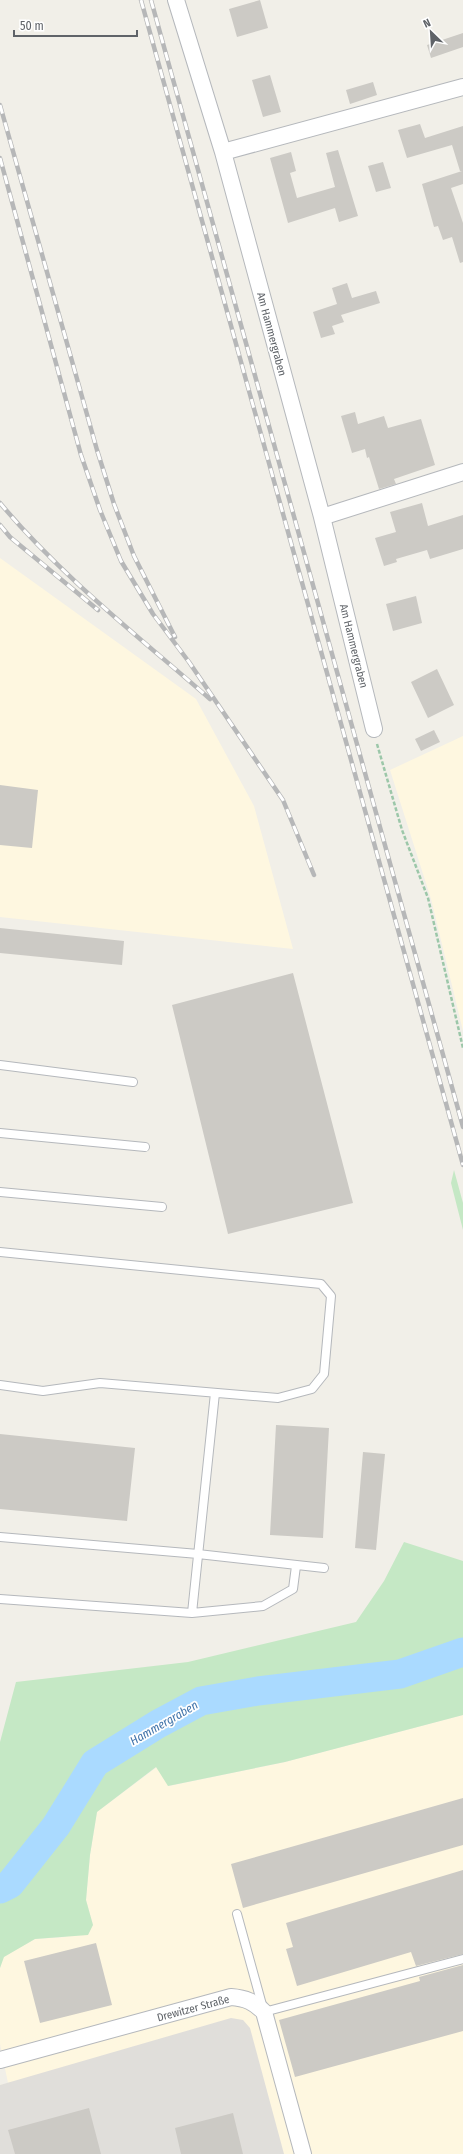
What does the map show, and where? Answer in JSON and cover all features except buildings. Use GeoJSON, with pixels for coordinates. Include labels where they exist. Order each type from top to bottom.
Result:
{"type":"FeatureCollection","features":[{"type":"Feature","properties":{"kind":"street","name":"Am Hammergraben"},"geometry":{"type":"LineString","coordinates":[[176,0],[223,152],[322,517],[374,730]]}},
{"type":"Feature","properties":{"kind":"street"},"geometry":{"type":"LineString","coordinates":[[223,152],[463,87]]}},
{"type":"Feature","properties":{"kind":"street"},"geometry":{"type":"LineString","coordinates":[[322,517],[463,472]]}},
{"type":"Feature","properties":{"kind":"street","name":"Drewitzer Straße"},"geometry":{"type":"LineString","coordinates":[[0,2060],[231,1997],[242,1998],[255,2003],[264,2012]]}},
{"type":"Feature","properties":{"kind":"street"},"geometry":{"type":"LineString","coordinates":[[264,2012],[303,2154]]}},
{"type":"Feature","properties":{"kind":"lane"},"geometry":{"type":"LineString","coordinates":[[0,1065],[133,1082]]}},
{"type":"Feature","properties":{"kind":"lane"},"geometry":{"type":"LineString","coordinates":[[0,1133],[145,1147]]}},
{"type":"Feature","properties":{"kind":"lane"},"geometry":{"type":"LineString","coordinates":[[0,1192],[162,1208]]}},
{"type":"Feature","properties":{"kind":"lane"},"geometry":{"type":"LineString","coordinates":[[0,1252],[321,1284],[331,1296],[324,1374],[312,1389],[278,1398],[100,1383],[43,1391],[0,1385]]}},
{"type":"Feature","properties":{"kind":"lane"},"geometry":{"type":"LineString","coordinates":[[192,1614],[215,1393]]}},
{"type":"Feature","properties":{"kind":"lane"},"geometry":{"type":"LineString","coordinates":[[0,1537],[198,1554],[324,1568]]}},
{"type":"Feature","properties":{"kind":"lane"},"geometry":{"type":"LineString","coordinates":[[0,1599],[192,1614],[263,1606],[293,1589],[296,1566]]}},
{"type":"Feature","properties":{"kind":"lane"},"geometry":{"type":"LineString","coordinates":[[237,1914],[264,2012],[463,1959]]}},
{"type":"Feature","properties":{"kind":"path"},"geometry":{"type":"LineString","coordinates":[[374,730],[379,754],[402,830],[428,898],[463,1048]]}},
{"type":"Feature","properties":{"kind":"shaded area"},"geometry":{"type":"Polygon","coordinates":[[[0,558],[196,699],[254,806],[293,949],[0,917],[0,558]]]}},
{"type":"Feature","properties":{"kind":"shaded area"},"geometry":{"type":"Polygon","coordinates":[[[463,736],[463,1031],[431,899],[390,770],[463,736]]]}},
{"type":"Feature","properties":{"kind":"shaded area"},"geometry":{"type":"Polygon","coordinates":[[[463,1715],[463,2154],[0,2154],[0,2085],[8,2083],[0,2044],[0,1968],[3,1957],[35,1939],[65,1937],[93,1925],[86,1900],[90,1855],[97,1812],[157,1767],[169,1786],[285,1762],[463,1715]]]}},
{"type":"Feature","properties":{"kind":"shaded area"},"geometry":{"type":"Polygon","coordinates":[[[231,2018],[243,2020],[250,2028],[284,2154],[0,2154],[0,2085],[231,2018]]]}},
{"type":"Feature","properties":{"kind":"green space"},"geometry":{"type":"Polygon","coordinates":[[[454,1170],[463,1203],[463,1230],[451,1183],[454,1170]]]}},
{"type":"Feature","properties":{"kind":"green space"},"geometry":{"type":"Polygon","coordinates":[[[404,1542],[463,1561],[463,1715],[285,1762],[168,1786],[156,1767],[97,1812],[90,1855],[86,1900],[93,1925],[88,1935],[35,1939],[4,1957],[0,1968],[0,1742],[16,1682],[188,1662],[356,1622],[384,1581],[404,1542]]]}},
{"type":"Feature","properties":{"kind":"waterway","name":"Hammergraben"},"geometry":{"type":"LineString","coordinates":[[0,1889],[10,1884],[56,1826],[95,1763],[158,1724],[201,1701],[258,1691],[400,1674],[463,1652]]}},
{"type":"Feature","properties":{"kind":"railway"},"geometry":{"type":"LineString","coordinates":[[141,0],[463,1165]]}},
{"type":"Feature","properties":{"kind":"railway"},"geometry":{"type":"LineString","coordinates":[[151,0],[463,1127]]}},
{"type":"Feature","properties":{"kind":"railway"},"geometry":{"type":"LineString","coordinates":[[0,105],[97,450],[114,504],[134,556],[175,637]]}},
{"type":"Feature","properties":{"kind":"railway"},"geometry":{"type":"LineString","coordinates":[[0,158],[81,455],[100,510],[121,561],[153,614],[189,662],[283,800],[314,875]]}},
{"type":"Feature","properties":{"kind":"railway"},"geometry":{"type":"LineString","coordinates":[[0,503],[24,530],[75,581],[128,629],[210,699]]}},
{"type":"Feature","properties":{"kind":"railway"},"geometry":{"type":"LineString","coordinates":[[0,525],[10,537],[98,610]]}}]}
